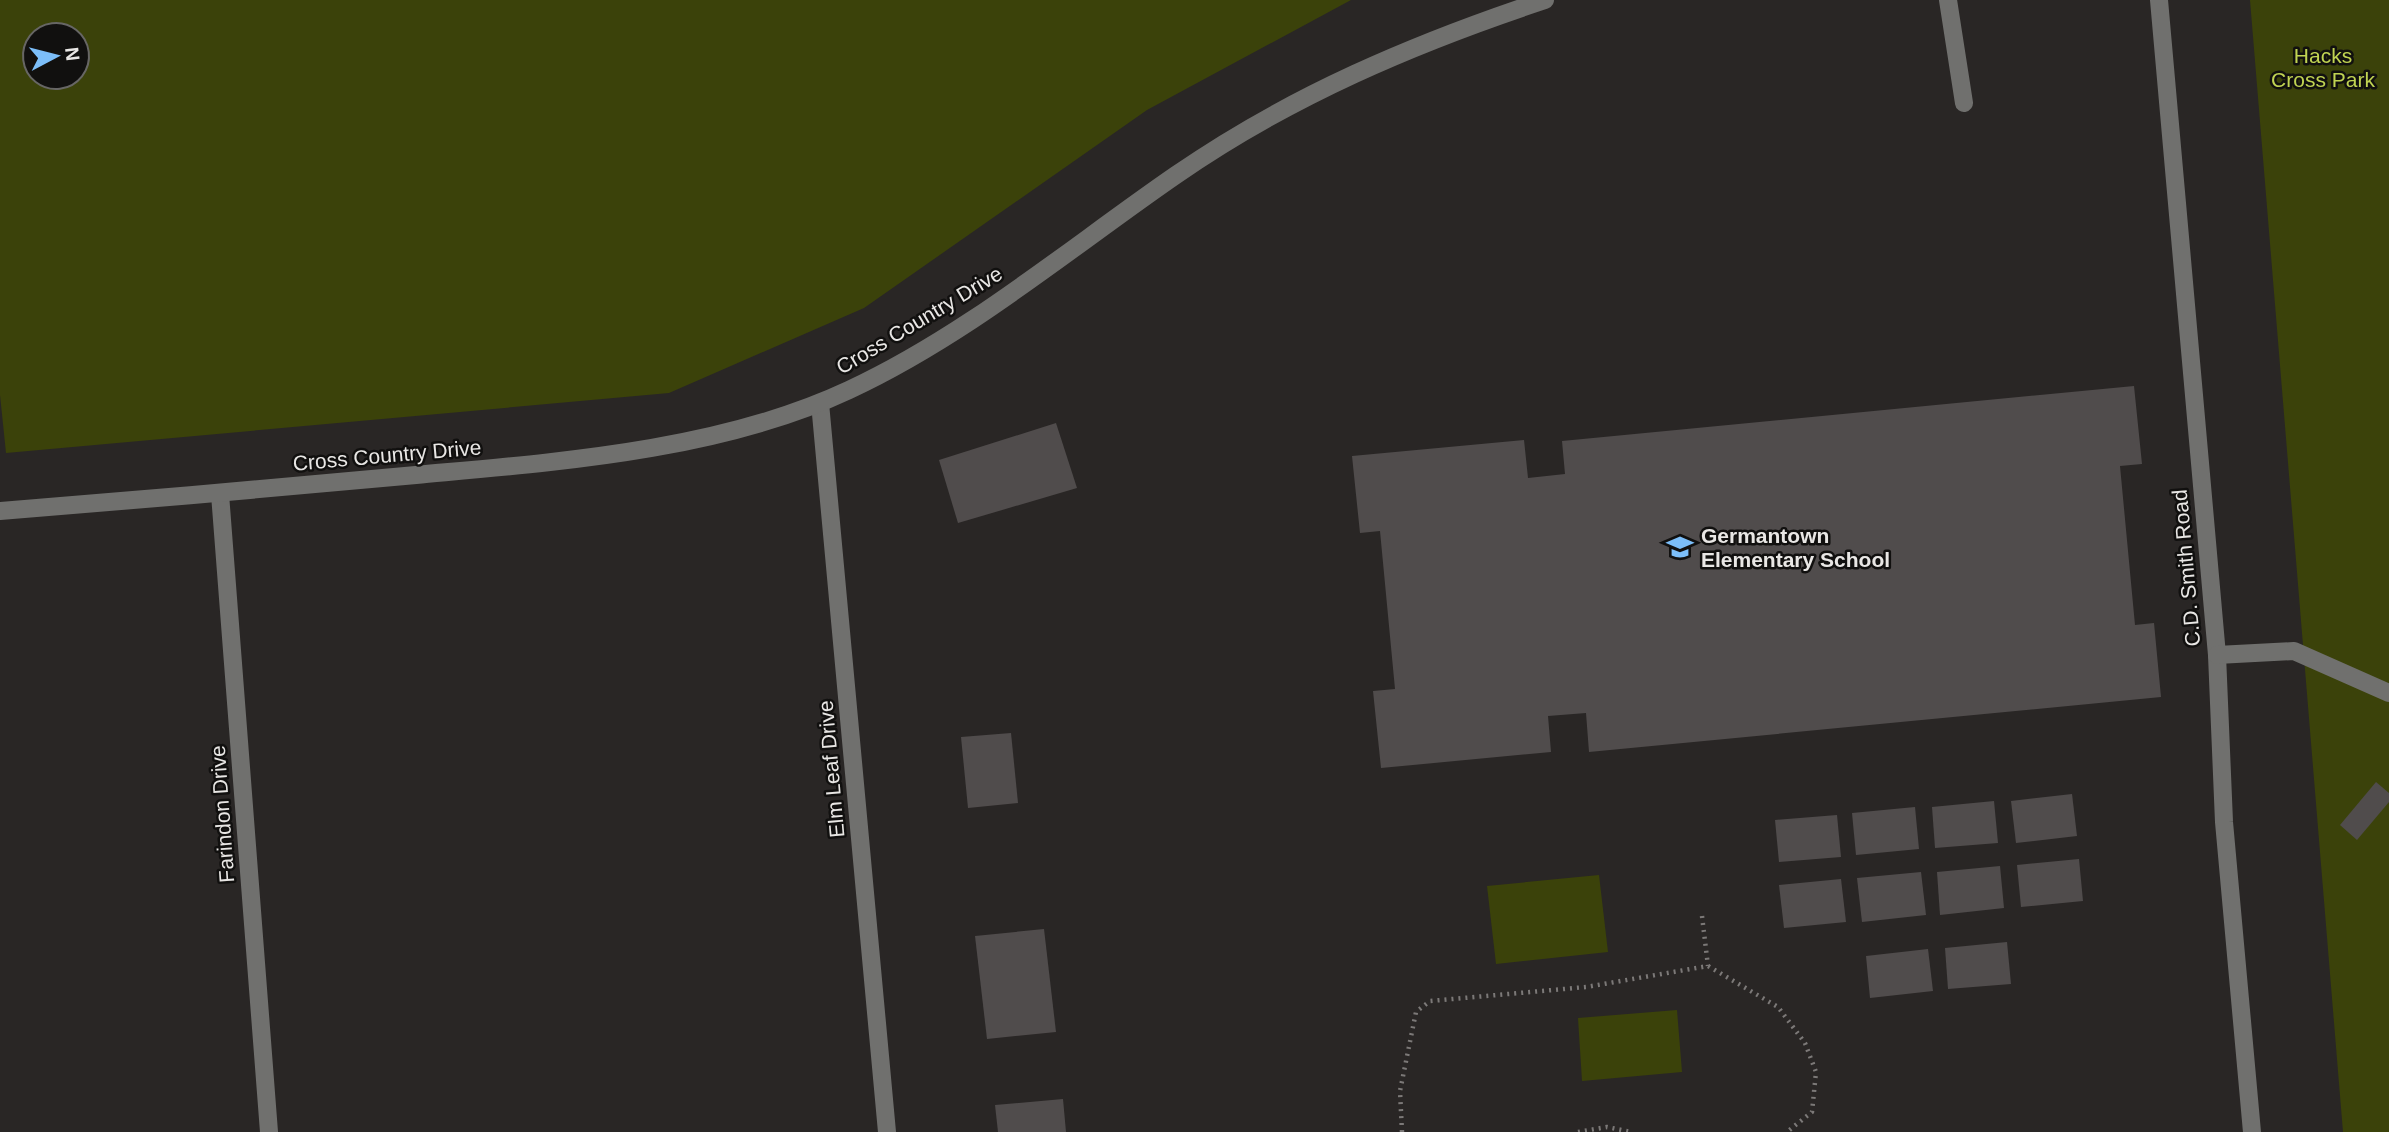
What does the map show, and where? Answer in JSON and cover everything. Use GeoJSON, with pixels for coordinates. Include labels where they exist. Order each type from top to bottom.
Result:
{"type":"FeatureCollection","features":[{"type":"Feature","properties":{"kind":"street","name":"Cross Country Drive"},"geometry":{"type":"LineString","coordinates":[[0,512],[550,463],[702,436],[820,402],[884,372],[948,334],[1237,135],[1382,59],[1545,0]]}},
{"type":"Feature","properties":{"kind":"street"},"geometry":{"type":"LineString","coordinates":[[1948,0],[1964,103]]}},
{"type":"Feature","properties":{"kind":"street","name":"C.D. Smith Road"},"geometry":{"type":"LineString","coordinates":[[2159,0],[2217,655],[2224,822],[2252,1132]]}},
{"type":"Feature","properties":{"kind":"street","name":"Elm Leaf Drive"},"geometry":{"type":"LineString","coordinates":[[820,402],[887,1132]]}},
{"type":"Feature","properties":{"kind":"street","name":"Farindon Drive"},"geometry":{"type":"LineString","coordinates":[[220,494],[269,1132]]}},
{"type":"Feature","properties":{"kind":"street"},"geometry":{"type":"LineString","coordinates":[[2217,655],[2294,651],[2389,693]]}},
{"type":"Feature","properties":{"kind":"path"},"geometry":{"type":"LineString","coordinates":[[1702,916],[1708,966]]}},
{"type":"Feature","properties":{"kind":"path"},"geometry":{"type":"LineString","coordinates":[[1402,1132],[1400,1091],[1416,1012],[1430,1001],[1586,987],[1708,966],[1778,1007],[1805,1043],[1816,1072],[1812,1112],[1787,1132]]}},
{"type":"Feature","properties":{"kind":"path"},"geometry":{"type":"LineString","coordinates":[[1578,1132],[1607,1127],[1631,1132]]}},
{"type":"Feature","properties":{"kind":"green space"},"geometry":{"type":"Polygon","coordinates":[[[0,0],[1351,0],[1147,110],[864,308],[669,393],[6,453],[0,395],[0,0]]]}},
{"type":"Feature","properties":{"kind":"green space","name":"Hacks Cross Park"},"geometry":{"type":"Polygon","coordinates":[[[2250,0],[2389,0],[2389,1132],[2343,1132],[2250,0]]]}},
{"type":"Feature","properties":{"kind":"green space"},"geometry":{"type":"Polygon","coordinates":[[[1599,875],[1608,952],[1496,964],[1487,886],[1599,875]]]}},
{"type":"Feature","properties":{"kind":"green space"},"geometry":{"type":"Polygon","coordinates":[[[1677,1010],[1682,1072],[1582,1081],[1578,1018],[1677,1010]]]}},
{"type":"Feature","properties":{"kind":"building"},"geometry":{"type":"Polygon","coordinates":[[[2134,386],[2142,464],[2120,466],[2135,625],[2154,623],[2161,697],[1589,752],[1586,713],[1548,716],[1551,752],[1381,768],[1373,691],[1395,689],[1380,531],[1360,533],[1352,456],[1524,440],[1528,478],[1565,474],[1562,441],[2134,386]]]}},
{"type":"Feature","properties":{"kind":"building"},"geometry":{"type":"Polygon","coordinates":[[[1056,423],[1077,488],[958,523],[939,460],[1056,423]]]}},
{"type":"Feature","properties":{"kind":"building"},"geometry":{"type":"Polygon","coordinates":[[[1011,733],[1018,803],[968,808],[961,737],[1011,733]]]}},
{"type":"Feature","properties":{"kind":"building"},"geometry":{"type":"Polygon","coordinates":[[[2376,782],[2389,793],[2389,802],[2357,840],[2340,825],[2376,782]]]}},
{"type":"Feature","properties":{"kind":"building"},"geometry":{"type":"Polygon","coordinates":[[[2072,794],[2077,836],[2016,843],[2011,801],[2072,794]]]}},
{"type":"Feature","properties":{"kind":"building"},"geometry":{"type":"Polygon","coordinates":[[[1994,801],[1998,843],[1935,848],[1932,807],[1994,801]]]}},
{"type":"Feature","properties":{"kind":"building"},"geometry":{"type":"Polygon","coordinates":[[[1915,807],[1919,849],[1856,855],[1852,813],[1915,807]]]}},
{"type":"Feature","properties":{"kind":"building"},"geometry":{"type":"Polygon","coordinates":[[[1837,815],[1841,857],[1779,862],[1775,820],[1837,815]]]}},
{"type":"Feature","properties":{"kind":"building"},"geometry":{"type":"Polygon","coordinates":[[[2079,859],[2083,901],[2021,907],[2017,865],[2079,859]]]}},
{"type":"Feature","properties":{"kind":"building"},"geometry":{"type":"Polygon","coordinates":[[[2000,866],[2004,908],[1940,915],[1937,872],[2000,866]]]}},
{"type":"Feature","properties":{"kind":"building"},"geometry":{"type":"Polygon","coordinates":[[[1921,872],[1926,915],[1862,922],[1857,878],[1921,872]]]}},
{"type":"Feature","properties":{"kind":"building"},"geometry":{"type":"Polygon","coordinates":[[[1841,879],[1846,922],[1784,928],[1779,885],[1841,879]]]}},
{"type":"Feature","properties":{"kind":"building"},"geometry":{"type":"Polygon","coordinates":[[[1044,929],[1056,1032],[987,1039],[975,936],[1044,929]]]}},
{"type":"Feature","properties":{"kind":"building"},"geometry":{"type":"Polygon","coordinates":[[[2007,942],[2011,984],[1948,989],[1945,948],[2007,942]]]}},
{"type":"Feature","properties":{"kind":"building"},"geometry":{"type":"Polygon","coordinates":[[[1928,949],[1933,991],[1870,998],[1866,956],[1928,949]]]}},
{"type":"Feature","properties":{"kind":"building"},"geometry":{"type":"Polygon","coordinates":[[[1063,1099],[1066,1132],[998,1132],[995,1105],[1063,1099]]]}},
{"type":"Feature","properties":{"kind":"place","name":"Germantown Elementary School"},"geometry":{"type":"Point","coordinates":[1680,547]}}]}
